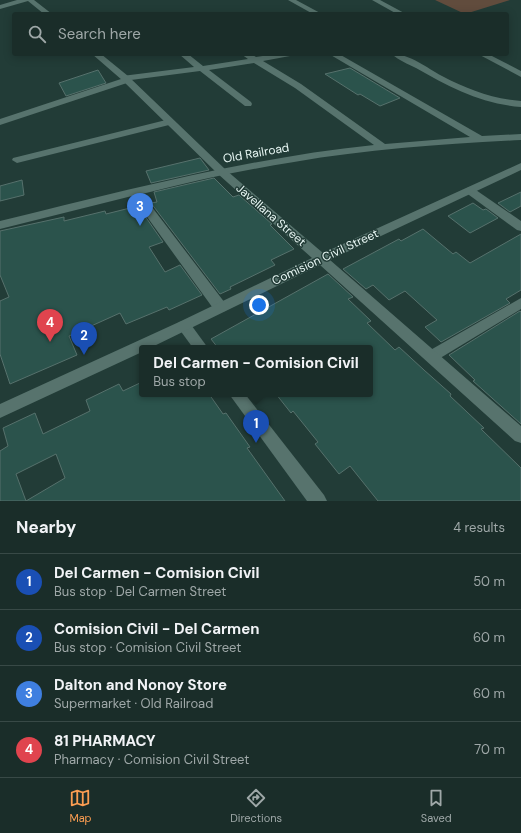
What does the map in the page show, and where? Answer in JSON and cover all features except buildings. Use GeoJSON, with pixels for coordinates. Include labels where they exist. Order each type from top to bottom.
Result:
{"type":"FeatureCollection","features":[{"type":"Feature","properties":{"kind":"street"},"geometry":{"type":"LineString","coordinates":[[0,7],[25,0]]}},
{"type":"Feature","properties":{"kind":"street"},"geometry":{"type":"LineString","coordinates":[[30,0],[45,12]]}},
{"type":"Feature","properties":{"kind":"street"},"geometry":{"type":"LineString","coordinates":[[291,0],[314,12]]}},
{"type":"Feature","properties":{"kind":"street"},"geometry":{"type":"LineString","coordinates":[[375,0],[398,12]]}},
{"type":"Feature","properties":{"kind":"street","name":"Javellana Street"},"geometry":{"type":"LineString","coordinates":[[98,56],[126,79],[222,172],[521,436]]}},
{"type":"Feature","properties":{"kind":"street"},"geometry":{"type":"LineString","coordinates":[[186,56],[248,104]]}},
{"type":"Feature","properties":{"kind":"street"},"geometry":{"type":"LineString","coordinates":[[249,56],[298,86],[382,147]]}},
{"type":"Feature","properties":{"kind":"street"},"geometry":{"type":"LineString","coordinates":[[1,122],[126,79],[279,56]]}},
{"type":"Feature","properties":{"kind":"street"},"geometry":{"type":"LineString","coordinates":[[337,56],[480,139]]}},
{"type":"Feature","properties":{"kind":"street"},"geometry":{"type":"LineString","coordinates":[[400,56],[484,98],[510,104],[521,104]]}},
{"type":"Feature","properties":{"kind":"street"},"geometry":{"type":"LineString","coordinates":[[486,56],[521,74]]}},
{"type":"Feature","properties":{"kind":"street"},"geometry":{"type":"LineString","coordinates":[[17,160],[170,122]]}},
{"type":"Feature","properties":{"kind":"street","name":"Old Railroad"},"geometry":{"type":"LineString","coordinates":[[0,225],[222,172],[287,160],[382,147],[521,137]]}},
{"type":"Feature","properties":{"kind":"street","name":"Comision Civil Street"},"geometry":{"type":"LineString","coordinates":[[143,345],[321,259],[521,166]]}},
{"type":"Feature","properties":{"kind":"street"},"geometry":{"type":"LineString","coordinates":[[469,190],[521,227]]}},
{"type":"Feature","properties":{"kind":"street"},"geometry":{"type":"LineString","coordinates":[[135,192],[220,307]]}},
{"type":"Feature","properties":{"kind":"street"},"geometry":{"type":"LineString","coordinates":[[432,356],[521,303]]}},
{"type":"Feature","properties":{"kind":"street"},"geometry":{"type":"LineString","coordinates":[[184,326],[199,345]]}},
{"type":"Feature","properties":{"kind":"street","name":"Comision Civil Street"},"geometry":{"type":"LineString","coordinates":[[0,412],[139,347]]}},
{"type":"Feature","properties":{"kind":"street"},"geometry":{"type":"LineString","coordinates":[[238,397],[318,501]]}},
{"type":"Feature","properties":{"kind":"shaded area"},"geometry":{"type":"Polygon","coordinates":[[[435,0],[510,0],[471,12],[461,12],[435,0]]]}},
{"type":"Feature","properties":{"kind":"place","name":"Dalton and Nonoy Store"},"geometry":{"type":"Point","coordinates":[140,226]}},
{"type":"Feature","properties":{"kind":"place","name":"81 PHARMACY"},"geometry":{"type":"Point","coordinates":[50,342]}},
{"type":"Feature","properties":{"kind":"place","name":"Comision Civil - Del Carmen"},"geometry":{"type":"Point","coordinates":[84,355]}},
{"type":"Feature","properties":{"kind":"place","name":"Del Carmen - Comision Civil"},"geometry":{"type":"Point","coordinates":[256,443]}}]}
